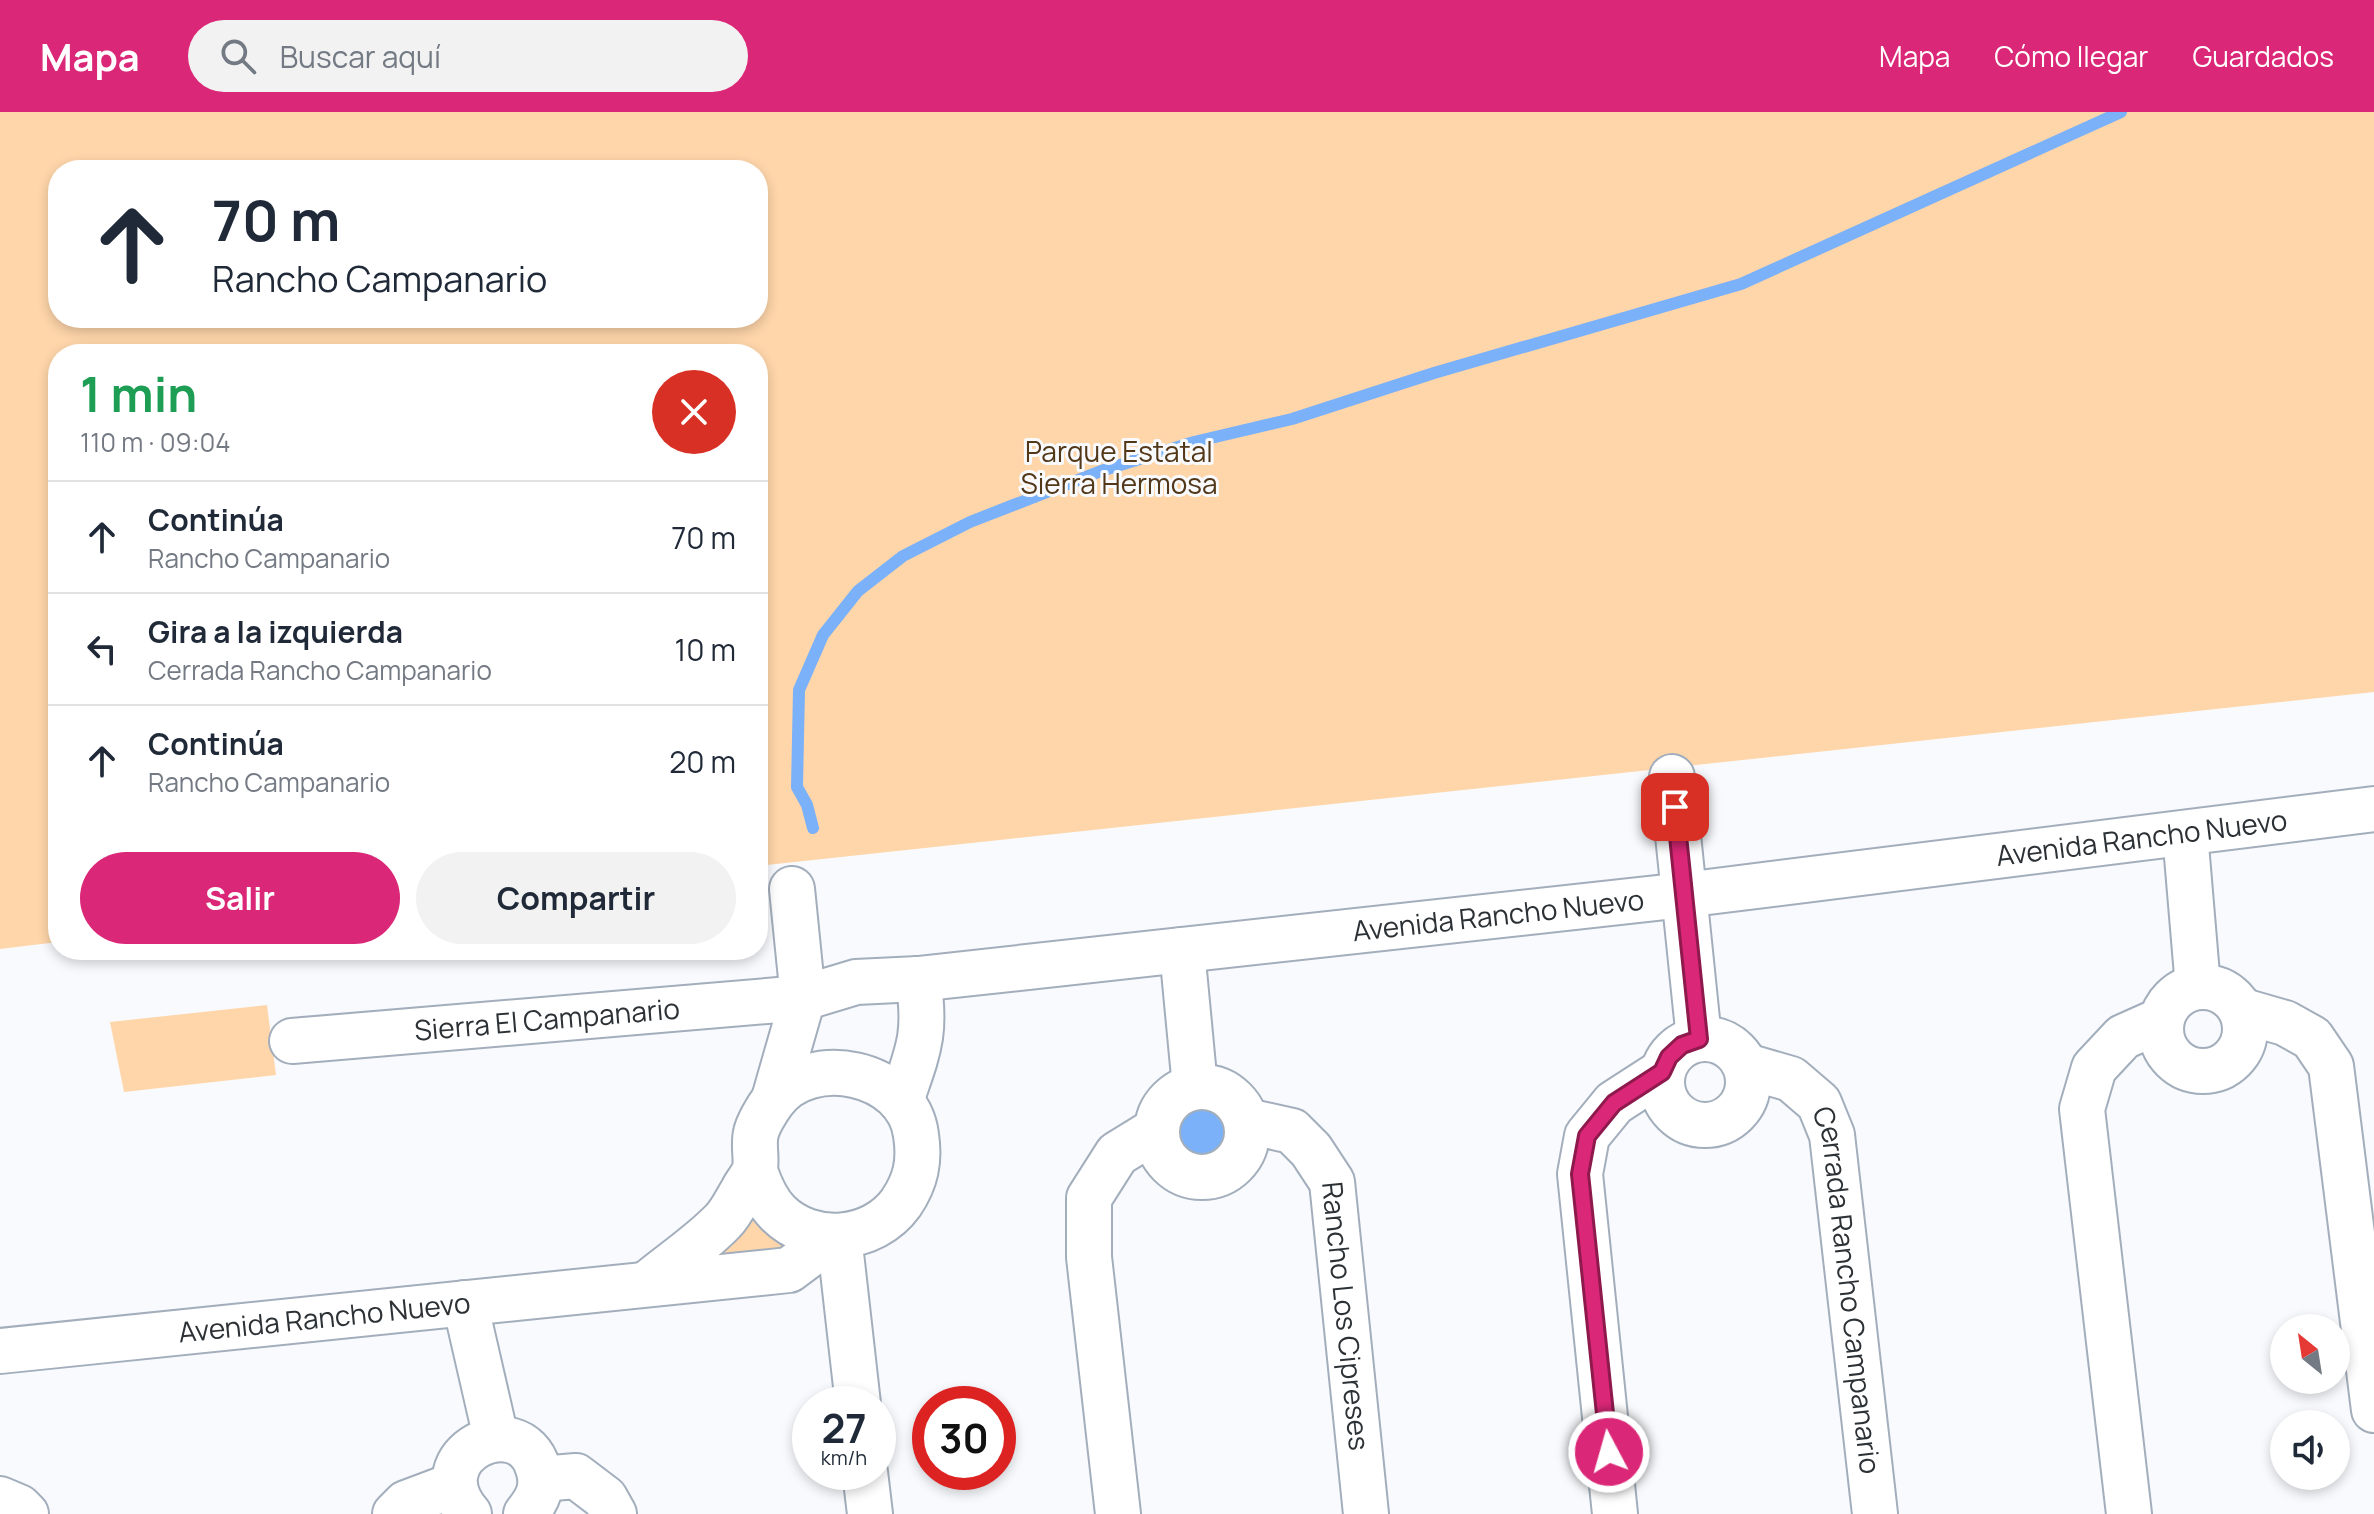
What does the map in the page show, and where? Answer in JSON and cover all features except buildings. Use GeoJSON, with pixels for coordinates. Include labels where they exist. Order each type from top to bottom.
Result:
{"type":"FeatureCollection","features":[{"type":"Feature","properties":{"kind":"street"},"geometry":{"type":"LineString","coordinates":[[1672,777],[1699,1039]]}},
{"type":"Feature","properties":{"kind":"street","name":"Avenida Rancho Nuevo"},"geometry":{"type":"LineString","coordinates":[[803,998],[856,982],[918,979],[1684,895],[2185,833],[2365,815]]}},
{"type":"Feature","properties":{"kind":"street"},"geometry":{"type":"LineString","coordinates":[[2185,833],[2198,987]]}},
{"type":"Feature","properties":{"kind":"street"},"geometry":{"type":"LineString","coordinates":[[774,1099],[803,1078],[838,1071],[873,1079],[901,1101],[915,1128],[919,1158],[912,1188],[894,1212],[869,1230],[830,1236],[797,1227],[778,1213],[763,1194],[755,1171],[756,1133],[774,1099],[803,998],[792,889]]}},
{"type":"Feature","properties":{"kind":"street"},"geometry":{"type":"LineString","coordinates":[[1182,950],[1195,1087]]}},
{"type":"Feature","properties":{"kind":"street"},"geometry":{"type":"LineString","coordinates":[[901,1101],[921,1043],[923,1011],[918,979]]}},
{"type":"Feature","properties":{"kind":"street"},"geometry":{"type":"LineString","coordinates":[[2243,1011],[2246,1034],[2237,1055],[2218,1069],[2196,1071],[2175,1061],[2162,1042],[2161,1020],[2174,997],[2198,987],[2225,991],[2243,1011],[2285,1023],[2312,1038],[2331,1066],[2374,1410]]}},
{"type":"Feature","properties":{"kind":"street","name":"Sierra El Campanario"},"geometry":{"type":"LineString","coordinates":[[292,1041],[803,998]]}},
{"type":"Feature","properties":{"kind":"street"},"geometry":{"type":"LineString","coordinates":[[2129,1514],[2082,1109],[2094,1068],[2123,1037],[2161,1020]]}},
{"type":"Feature","properties":{"kind":"street"},"geometry":{"type":"LineString","coordinates":[[1699,1039],[1718,1041],[1734,1050],[1746,1066],[1749,1086],[1742,1105],[1727,1120],[1708,1126],[1688,1122],[1671,1111],[1662,1093],[1662,1072],[1669,1057],[1682,1045],[1699,1039]]}},
{"type":"Feature","properties":{"kind":"street","name":"Cerrada Rancho Campanario"},"geometry":{"type":"LineString","coordinates":[[1746,1066],[1791,1079],[1819,1103],[1832,1135],[1875,1514]]}},
{"type":"Feature","properties":{"kind":"street"},"geometry":{"type":"LineString","coordinates":[[1615,1514],[1580,1174],[1587,1136],[1614,1103],[1662,1072]]}},
{"type":"Feature","properties":{"kind":"street"},"geometry":{"type":"LineString","coordinates":[[1195,1087],[1218,1088],[1237,1101],[1247,1121],[1248,1140],[1240,1158],[1226,1172],[1207,1177],[1187,1176],[1170,1165],[1160,1149],[1156,1130],[1162,1110],[1176,1094],[1195,1087]]}},
{"type":"Feature","properties":{"kind":"street","name":"Rancho Los Cipreses"},"geometry":{"type":"LineString","coordinates":[[1247,1121],[1292,1131],[1311,1150],[1332,1182],[1366,1514]]}},
{"type":"Feature","properties":{"kind":"street"},"geometry":{"type":"LineString","coordinates":[[1118,1514],[1089,1257],[1089,1198],[1117,1154],[1156,1130]]}},
{"type":"Feature","properties":{"kind":"street"},"geometry":{"type":"LineString","coordinates":[[648,1283],[725,1220],[755,1171]]}},
{"type":"Feature","properties":{"kind":"street"},"geometry":{"type":"LineString","coordinates":[[830,1236],[855,1386]]}},
{"type":"Feature","properties":{"kind":"street","name":"Avenida Rancho Nuevo"},"geometry":{"type":"LineString","coordinates":[[0,1351],[789,1270],[830,1236]]}},
{"type":"Feature","properties":{"kind":"street"},"geometry":{"type":"LineString","coordinates":[[465,1303],[496,1438]]}},
{"type":"Feature","properties":{"kind":"street"},"geometry":{"type":"LineString","coordinates":[[395,1514],[406,1503],[462,1499],[459,1462],[474,1445],[496,1438],[517,1443],[535,1458],[534,1496],[576,1476],[605,1498],[614,1514]]}},
{"type":"Feature","properties":{"kind":"street"},"geometry":{"type":"LineString","coordinates":[[867,1490],[870,1514]]}},
{"type":"Feature","properties":{"kind":"street"},"geometry":{"type":"LineString","coordinates":[[0,1499],[19,1507],[26,1514]]}},
{"type":"Feature","properties":{"kind":"green space","name":"Parque Estatal Sierra Hermosa"},"geometry":{"type":"Polygon","coordinates":[[[0,112],[2374,112],[2374,692],[768,865],[768,344],[48,344],[48,943],[0,949],[0,112]]]}},
{"type":"Feature","properties":{"kind":"green space"},"geometry":{"type":"Polygon","coordinates":[[[267,1005],[276,1075],[124,1092],[110,1022],[267,1005]]]}},
{"type":"Feature","properties":{"kind":"green space"},"geometry":{"type":"Polygon","coordinates":[[[754,1207],[812,1246],[678,1270],[754,1207]]]}},
{"type":"Feature","properties":{"kind":"water"},"geometry":{"type":"Polygon","coordinates":[[[1189,1107],[1209,1107],[1223,1121],[1223,1141],[1209,1155],[1189,1155],[1175,1141],[1175,1121],[1189,1107]]]}},
{"type":"Feature","properties":{"kind":"waterway"},"geometry":{"type":"LineString","coordinates":[[813,828],[807,805],[797,787],[799,690],[823,635],[858,591],[903,556],[970,522],[1101,471],[1194,442],[1292,419],[1434,373],[1741,284],[2121,112]]}},
{"type":"Feature","properties":{"kind":"route"},"geometry":{"type":"LineString","coordinates":[[1609,1452],[1580,1174],[1587,1136],[1614,1103],[1662,1072],[1669,1057],[1682,1045],[1699,1039],[1675,807]]}}]}
